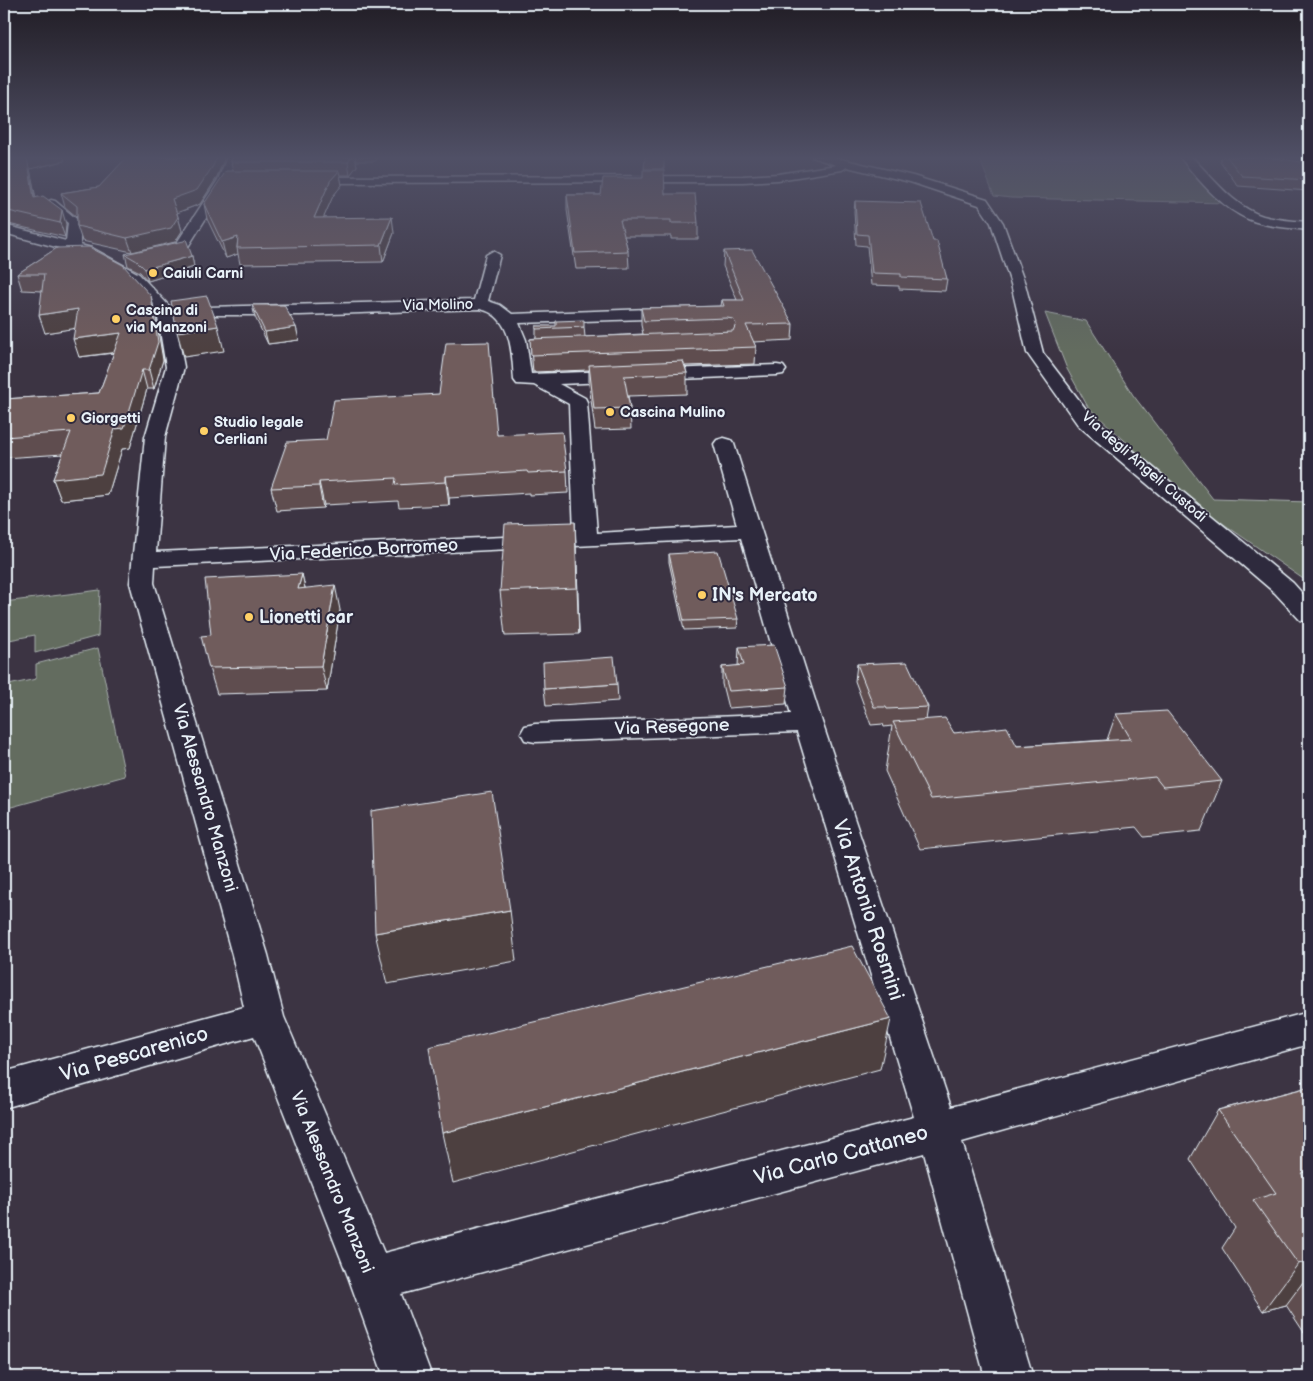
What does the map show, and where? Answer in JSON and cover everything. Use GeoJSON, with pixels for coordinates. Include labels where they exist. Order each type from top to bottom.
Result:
{"type":"FeatureCollection","features":[{"type":"Feature","properties":{"kind":"street"},"geometry":{"type":"LineString","coordinates":[[73,221],[73,247]]}},
{"type":"Feature","properties":{"kind":"street"},"geometry":{"type":"LineString","coordinates":[[4,229],[125,260],[181,247],[199,221]]}},
{"type":"Feature","properties":{"kind":"street","name":"Via degli Angeli Custodi"},"geometry":{"type":"LineString","coordinates":[[995,221],[1018,284],[1035,352],[1085,421],[1284,588],[1309,615]]}},
{"type":"Feature","properties":{"kind":"street"},"geometry":{"type":"LineString","coordinates":[[1273,221],[1309,226]]}},
{"type":"Feature","properties":{"kind":"street"},"geometry":{"type":"LineString","coordinates":[[480,304],[493,254]]}},
{"type":"Feature","properties":{"kind":"street"},"geometry":{"type":"LineString","coordinates":[[125,260],[134,277],[165,311]]}},
{"type":"Feature","properties":{"kind":"street","name":"Via Molino"},"geometry":{"type":"LineString","coordinates":[[165,311],[300,310],[480,304],[496,309],[509,319]]}},
{"type":"Feature","properties":{"kind":"street","name":"Via Alessandro Manzoni"},"geometry":{"type":"LineString","coordinates":[[165,311],[175,367],[155,437],[142,583],[250,955],[265,1017],[372,1279],[408,1377]]}},
{"type":"Feature","properties":{"kind":"street"},"geometry":{"type":"LineString","coordinates":[[693,312],[509,319],[521,349],[523,380],[777,370]]}},
{"type":"Feature","properties":{"kind":"street"},"geometry":{"type":"LineString","coordinates":[[521,349],[541,348]]}},
{"type":"Feature","properties":{"kind":"street"},"geometry":{"type":"LineString","coordinates":[[537,379],[578,402],[586,540]]}},
{"type":"Feature","properties":{"kind":"street","name":"Via Antonio Rosmini"},"geometry":{"type":"LineString","coordinates":[[724,444],[808,722],[938,1130],[1009,1377]]}},
{"type":"Feature","properties":{"kind":"street","name":"Via Federico Borromeo"},"geometry":{"type":"LineString","coordinates":[[143,560],[750,531]]}},
{"type":"Feature","properties":{"kind":"street","name":"Via Resegone"},"geometry":{"type":"LineString","coordinates":[[535,733],[808,722]]}},
{"type":"Feature","properties":{"kind":"street","name":"Via Pescarenico"},"geometry":{"type":"LineString","coordinates":[[4,1090],[265,1017]]}},
{"type":"Feature","properties":{"kind":"street","name":"Via Carlo Cattaneo"},"geometry":{"type":"LineString","coordinates":[[372,1279],[938,1130],[1309,1028]]}},
{"type":"Feature","properties":{"kind":"green space"},"geometry":{"type":"Polygon","coordinates":[[[1045,313],[1086,321],[1133,395],[1213,499],[1309,502],[1309,583],[1192,502],[1088,407],[1067,369],[1045,313]]]}},
{"type":"Feature","properties":{"kind":"green space"},"geometry":{"type":"Polygon","coordinates":[[[100,590],[98,636],[35,653],[35,635],[4,641],[4,602],[100,590]]]}},
{"type":"Feature","properties":{"kind":"green space"},"geometry":{"type":"Polygon","coordinates":[[[98,648],[125,776],[4,809],[4,686],[36,679],[36,664],[98,648]]]}},
{"type":"Feature","properties":{"kind":"building"},"geometry":{"type":"Polygon","coordinates":[[[77,221],[175,221],[171,228],[127,238],[77,226],[77,221]]]}},
{"type":"Feature","properties":{"kind":"building"},"geometry":{"type":"Polygon","coordinates":[[[212,221],[390,221],[381,245],[237,248],[238,237],[222,242],[212,221]]]}},
{"type":"Feature","properties":{"kind":"building"},"geometry":{"type":"Polygon","coordinates":[[[571,221],[620,221],[628,251],[575,253],[571,221]]]}},
{"type":"Feature","properties":{"kind":"building"},"geometry":{"type":"Polygon","coordinates":[[[671,221],[698,221],[698,223],[671,223],[671,221]]]}},
{"type":"Feature","properties":{"kind":"building"},"geometry":{"type":"Polygon","coordinates":[[[856,221],[927,221],[933,241],[937,241],[947,279],[901,277],[901,274],[872,273],[868,235],[857,234],[856,221]]]}},
{"type":"Feature","properties":{"kind":"building"},"geometry":{"type":"Polygon","coordinates":[[[186,239],[192,256],[145,269],[137,261],[125,254],[184,241],[186,239]]]}},
{"type":"Feature","properties":{"kind":"building"},"geometry":{"type":"Polygon","coordinates":[[[89,247],[123,265],[151,296],[158,342],[149,370],[142,370],[124,428],[115,429],[101,474],[53,479],[71,432],[4,437],[4,399],[99,393],[121,333],[73,339],[78,309],[39,315],[44,274],[17,274],[57,248],[89,247]]]}},
{"type":"Feature","properties":{"kind":"building"},"geometry":{"type":"Polygon","coordinates":[[[752,250],[793,324],[746,325],[756,347],[531,355],[530,339],[733,331],[736,324],[733,319],[727,318],[644,321],[641,308],[724,306],[722,300],[744,300],[724,251],[752,250]]]}},
{"type":"Feature","properties":{"kind":"building"},"geometry":{"type":"Polygon","coordinates":[[[207,296],[218,326],[177,332],[171,301],[207,296]]]}},
{"type":"Feature","properties":{"kind":"building"},"geometry":{"type":"Polygon","coordinates":[[[252,305],[284,305],[296,327],[265,332],[252,305]]]}},
{"type":"Feature","properties":{"kind":"building"},"geometry":{"type":"Polygon","coordinates":[[[584,320],[584,327],[536,329],[536,326],[556,326],[556,321],[584,320]]]}},
{"type":"Feature","properties":{"kind":"building"},"geometry":{"type":"Polygon","coordinates":[[[489,342],[497,435],[562,432],[567,471],[528,473],[527,471],[446,476],[446,482],[395,485],[396,478],[319,482],[319,486],[271,488],[287,442],[326,440],[334,400],[439,394],[446,343],[489,342]]]}},
{"type":"Feature","properties":{"kind":"building"},"geometry":{"type":"Polygon","coordinates":[[[683,361],[687,373],[624,376],[630,408],[594,409],[589,365],[683,361]]]}},
{"type":"Feature","properties":{"kind":"building"},"geometry":{"type":"Polygon","coordinates":[[[575,522],[577,588],[500,591],[505,524],[575,522]]]}},
{"type":"Feature","properties":{"kind":"building","name":"IN's Mercato"},"geometry":{"type":"Polygon","coordinates":[[[718,551],[738,619],[684,621],[669,554],[718,551]]]}},
{"type":"Feature","properties":{"kind":"building"},"geometry":{"type":"Polygon","coordinates":[[[302,574],[298,589],[335,585],[321,666],[209,668],[201,636],[211,635],[205,579],[302,574]]]}},
{"type":"Feature","properties":{"kind":"building"},"geometry":{"type":"Polygon","coordinates":[[[774,645],[788,687],[729,691],[722,667],[744,665],[739,647],[774,645]]]}},
{"type":"Feature","properties":{"kind":"building"},"geometry":{"type":"Polygon","coordinates":[[[614,657],[617,684],[544,689],[543,662],[614,657]]]}},
{"type":"Feature","properties":{"kind":"building"},"geometry":{"type":"Polygon","coordinates":[[[907,662],[928,707],[887,709],[886,707],[874,707],[857,664],[907,662]]]}},
{"type":"Feature","properties":{"kind":"building"},"geometry":{"type":"Polygon","coordinates":[[[1167,711],[1222,781],[1163,787],[1155,777],[931,799],[893,722],[945,718],[954,733],[1007,727],[1017,746],[1131,739],[1116,714],[1167,711]]]}},
{"type":"Feature","properties":{"kind":"building"},"geometry":{"type":"Polygon","coordinates":[[[492,792],[510,910],[375,933],[371,811],[492,792]]]}},
{"type":"Feature","properties":{"kind":"building"},"geometry":{"type":"Polygon","coordinates":[[[852,946],[891,1019],[442,1133],[429,1047],[852,946]]]}},
{"type":"Feature","properties":{"kind":"building"},"geometry":{"type":"Polygon","coordinates":[[[1309,1087],[1309,1171],[1301,1173],[1309,1184],[1309,1261],[1298,1264],[1253,1200],[1276,1193],[1218,1110],[1309,1087]]]}},
{"type":"Feature","properties":{"kind":"place","name":"Caiuli Carni"},"geometry":{"type":"Point","coordinates":[153,273]}},
{"type":"Feature","properties":{"kind":"place","name":"Cascina di via Manzoni"},"geometry":{"type":"Point","coordinates":[116,319]}},
{"type":"Feature","properties":{"kind":"place","name":"Cascina Mulino"},"geometry":{"type":"Point","coordinates":[610,412]}},
{"type":"Feature","properties":{"kind":"place","name":"Giorgetti"},"geometry":{"type":"Point","coordinates":[71,418]}},
{"type":"Feature","properties":{"kind":"place","name":"Studio legale Cerliani"},"geometry":{"type":"Point","coordinates":[204,431]}},
{"type":"Feature","properties":{"kind":"place","name":"IN's Mercato"},"geometry":{"type":"Point","coordinates":[702,595]}},
{"type":"Feature","properties":{"kind":"place","name":"Lionetti car"},"geometry":{"type":"Point","coordinates":[249,617]}}]}
